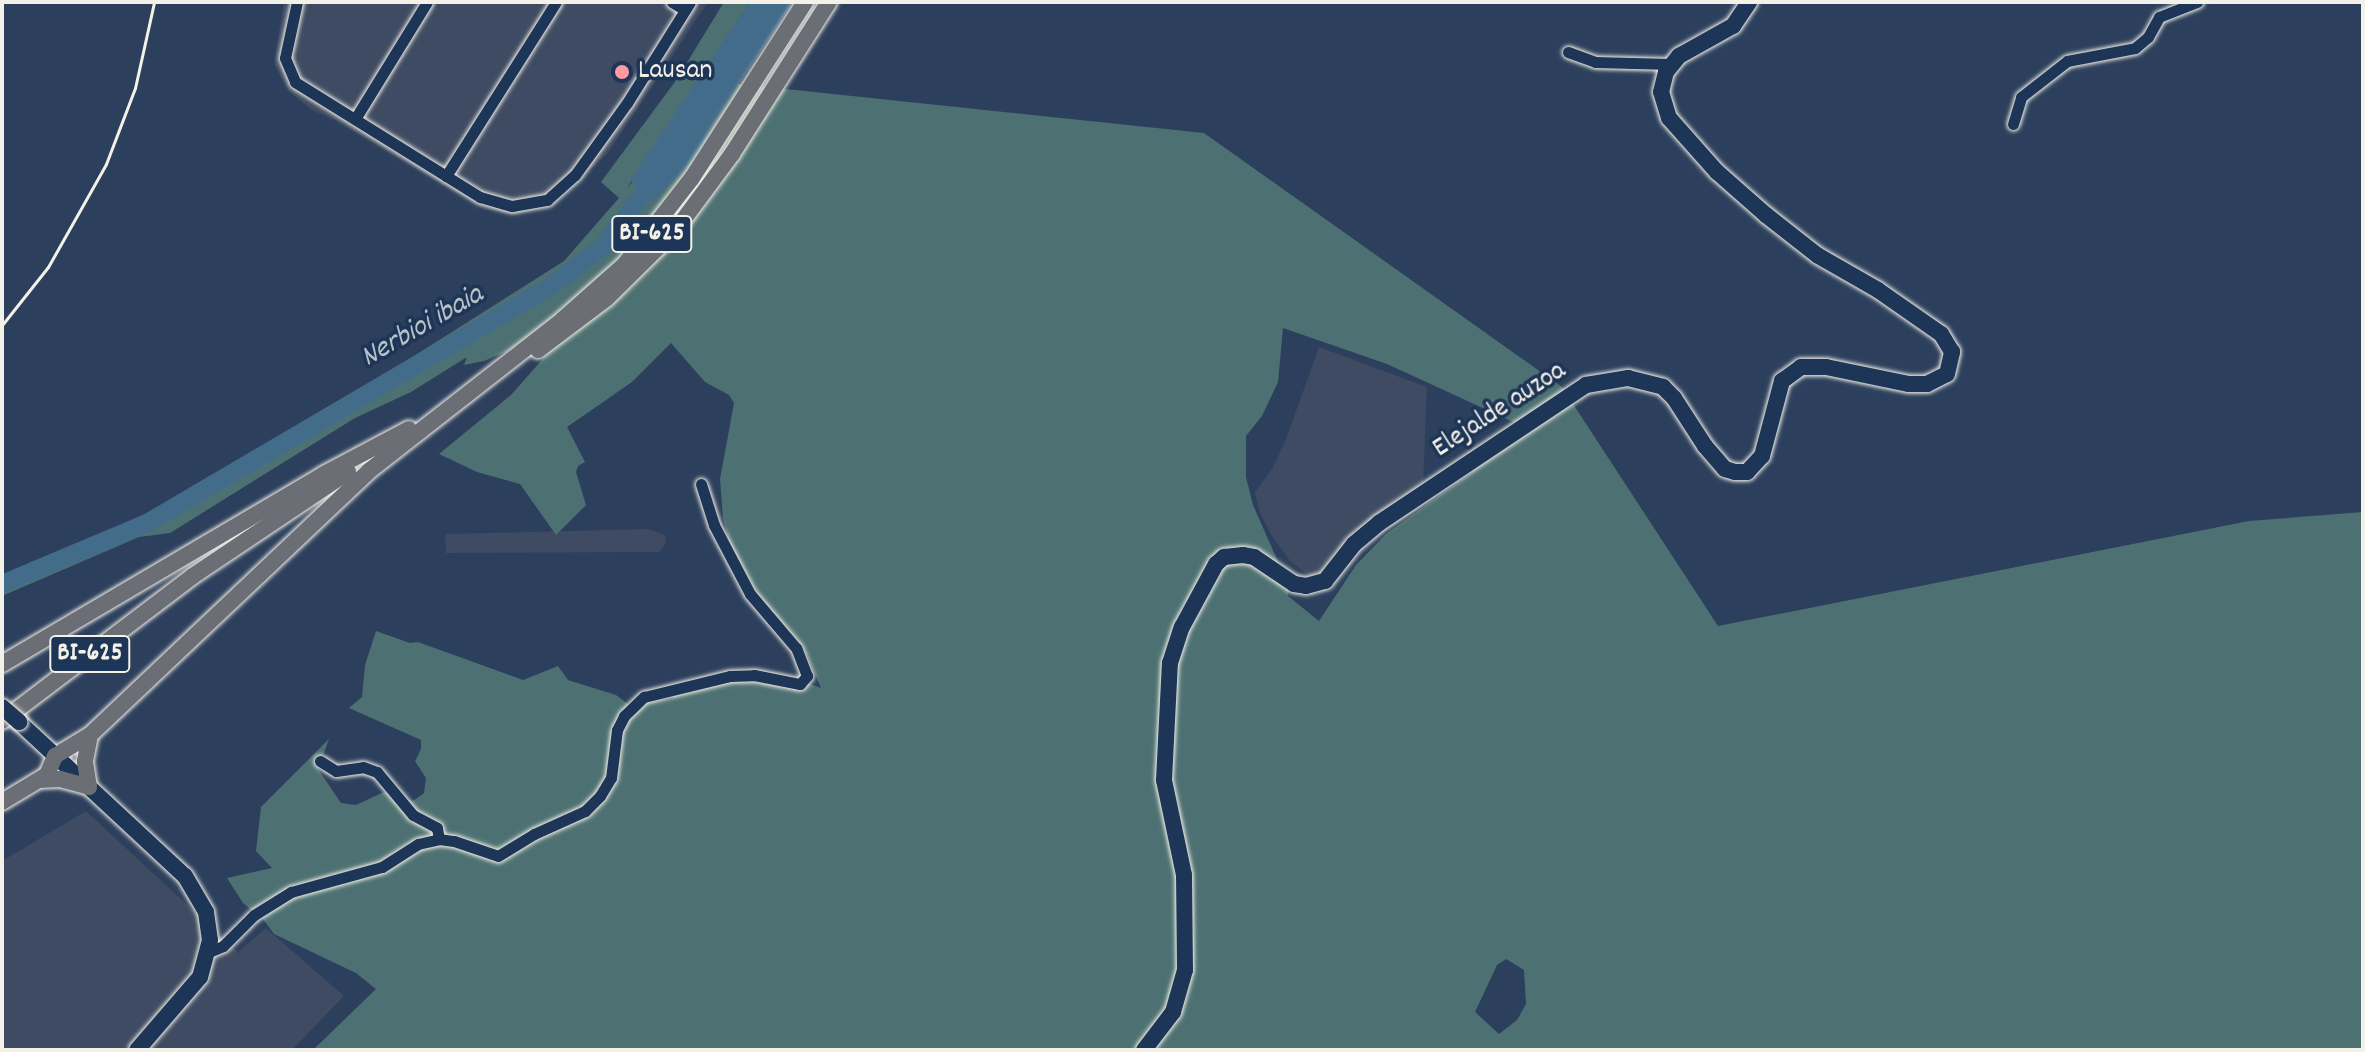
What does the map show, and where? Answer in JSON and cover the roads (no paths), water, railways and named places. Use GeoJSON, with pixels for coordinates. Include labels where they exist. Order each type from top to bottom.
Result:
{"type":"FeatureCollection","features":[{"type":"Feature","properties":{"kind":"main road","name":"BI-625"},"geometry":{"type":"LineString","coordinates":[[439,412],[562,320],[625,264],[692,178],[805,2]]}},
{"type":"Feature","properties":{"kind":"main road","name":"BI-625"},"geometry":{"type":"LineString","coordinates":[[2,721],[193,576],[568,330],[655,252],[706,191],[829,2]]}},
{"type":"Feature","properties":{"kind":"main road"},"geometry":{"type":"LineString","coordinates":[[2,664],[324,474],[439,412]]}},
{"type":"Feature","properties":{"kind":"main road"},"geometry":{"type":"LineString","coordinates":[[2,802],[40,780],[52,769],[55,756],[90,735],[342,495],[439,412]]}},
{"type":"Feature","properties":{"kind":"main road"},"geometry":{"type":"LineString","coordinates":[[40,780],[60,779],[89,787],[85,761],[90,735]]}},
{"type":"Feature","properties":{"kind":"street"},"geometry":{"type":"LineString","coordinates":[[297,2],[286,52],[290,76],[446,176],[496,204],[529,206],[547,200],[575,175],[595,149],[688,6],[672,2]]}},
{"type":"Feature","properties":{"kind":"street"},"geometry":{"type":"LineString","coordinates":[[355,119],[427,2]]}},
{"type":"Feature","properties":{"kind":"street"},"geometry":{"type":"LineString","coordinates":[[446,176],[556,2]]}},
{"type":"Feature","properties":{"kind":"street"},"geometry":{"type":"LineString","coordinates":[[1568,52],[1595,62],[1671,64],[1733,26],[1749,2]]}},
{"type":"Feature","properties":{"kind":"street"},"geometry":{"type":"LineString","coordinates":[[2013,124],[2021,97],[2067,61],[2135,48],[2148,37],[2159,17],[2197,2]]}},
{"type":"Feature","properties":{"kind":"street","name":"Elejalde auzoa"},"geometry":{"type":"LineString","coordinates":[[1144,1050],[1173,1012],[1185,970],[1184,875],[1164,780],[1163,744],[1170,663],[1182,627],[1216,564],[1224,557],[1254,557],[1294,584],[1306,586],[1325,581],[1354,544],[1379,523],[1586,385],[1628,378],[1663,387],[1725,469],[1747,472],[1762,456],[1782,381],[1801,367],[1826,367],[1909,384],[1927,384],[1947,374],[1952,352],[1941,334],[1878,290],[1817,255],[1726,181],[1683,138],[1663,106],[1662,82],[1671,64]]}},
{"type":"Feature","properties":{"kind":"street"},"geometry":{"type":"LineString","coordinates":[[209,952],[223,946],[254,915],[291,892],[382,867],[418,844],[439,839],[498,856],[534,834],[585,811],[600,796],[611,778],[617,730],[624,716],[644,697],[730,676],[754,675],[800,684],[807,676],[796,648],[750,594],[714,525],[701,484]]}},
{"type":"Feature","properties":{"kind":"street"},"geometry":{"type":"LineString","coordinates":[[2,707],[193,885],[206,912],[209,952],[193,989],[137,1050]]}},
{"type":"Feature","properties":{"kind":"street"},"geometry":{"type":"LineString","coordinates":[[320,761],[336,771],[363,767],[377,772],[413,815],[437,828],[439,839]]}},
{"type":"Feature","properties":{"kind":"waterway","name":"Nerbioi ibaia"},"geometry":{"type":"LineString","coordinates":[[2,584],[147,523],[554,284],[602,247],[658,175]]}},
{"type":"Feature","properties":{"kind":"railway"},"geometry":{"type":"LineString","coordinates":[[2,325],[48,267],[106,164],[135,88],[154,2]]}},
{"type":"Feature","properties":{"kind":"place","name":"Lausan"},"geometry":{"type":"Point","coordinates":[622,72]}}]}
